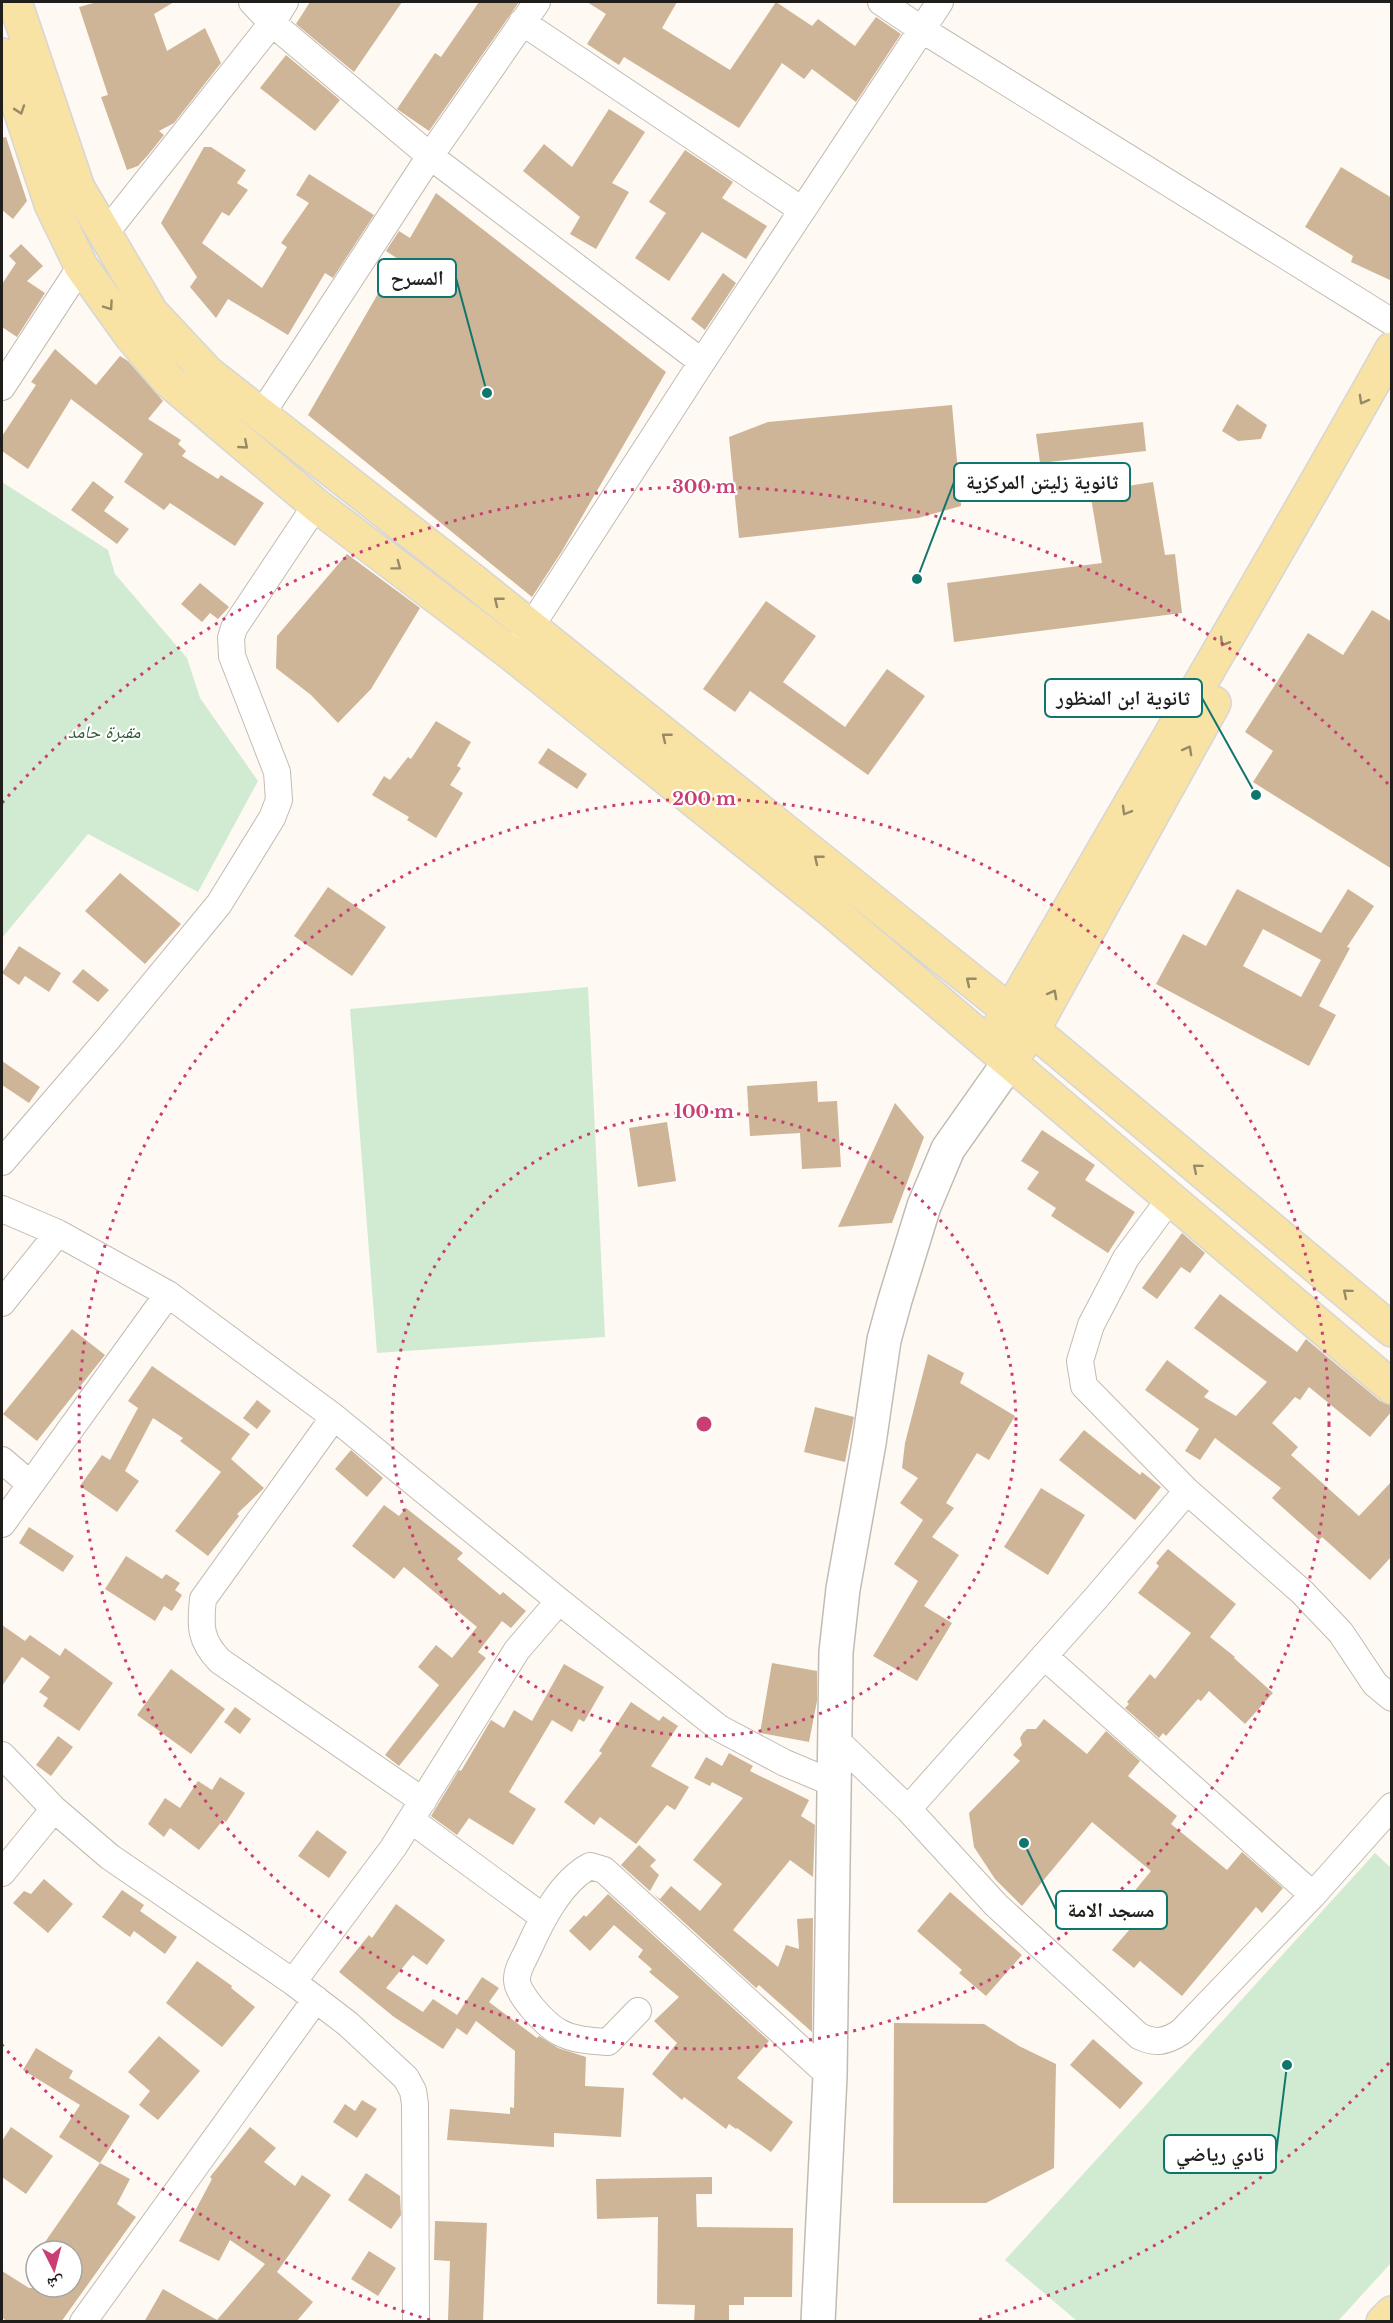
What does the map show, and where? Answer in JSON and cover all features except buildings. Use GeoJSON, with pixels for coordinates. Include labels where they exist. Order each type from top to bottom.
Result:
{"type":"FeatureCollection","features":[{"type":"Feature","properties":{"kind":"main road"},"geometry":{"type":"LineString","coordinates":[[15,2],[78,188],[151,312],[208,373],[531,628],[1387,1317]]}},
{"type":"Feature","properties":{"kind":"main road"},"geometry":{"type":"LineString","coordinates":[[2,55],[51,204],[81,266],[130,336],[169,381],[316,505],[513,655],[832,911],[1169,1200],[1392,1387]]}},
{"type":"Feature","properties":{"kind":"main road"},"geometry":{"type":"LineString","coordinates":[[1021,1021],[1206,671],[1262,579],[1392,349]]}},
{"type":"Feature","properties":{"kind":"main road"},"geometry":{"type":"LineString","coordinates":[[818,2322],[830,2076],[836,1653],[843,1589],[869,1443],[884,1340],[924,1206],[948,1149],[999,1052],[1021,1021],[1225,683],[1392,393]]}},
{"type":"Feature","properties":{"kind":"main road"},"geometry":{"type":"LineString","coordinates":[[1383,2322],[1392,2313]]}},
{"type":"Feature","properties":{"kind":"street"},"geometry":{"type":"LineString","coordinates":[[252,2],[279,12],[430,156],[702,362]]}},
{"type":"Feature","properties":{"kind":"street"},"geometry":{"type":"LineString","coordinates":[[880,2],[1392,322]]}},
{"type":"Feature","properties":{"kind":"street"},"geometry":{"type":"LineString","coordinates":[[513,655],[702,362],[940,2]]}},
{"type":"Feature","properties":{"kind":"street"},"geometry":{"type":"LineString","coordinates":[[104,235],[279,12]]}},
{"type":"Feature","properties":{"kind":"street"},"geometry":{"type":"LineString","coordinates":[[261,415],[430,156],[530,12],[802,210]]}},
{"type":"Feature","properties":{"kind":"street"},"geometry":{"type":"LineString","coordinates":[[2,387],[81,266]]}},
{"type":"Feature","properties":{"kind":"street"},"geometry":{"type":"LineString","coordinates":[[2,1162],[107,1040],[219,904],[272,818],[279,800],[278,779],[232,656],[231,638],[234,628],[316,505]]}},
{"type":"Feature","properties":{"kind":"street"},"geometry":{"type":"LineString","coordinates":[[1169,1200],[1126,1258],[1090,1326],[1080,1361],[1084,1386],[1187,1491],[1302,1592],[1341,1633],[1375,1684],[1392,1698]]}},
{"type":"Feature","properties":{"kind":"street"},"geometry":{"type":"LineString","coordinates":[[2,1209],[58,1233],[168,1294],[334,1417],[718,1728],[785,1763],[835,1784]]}},
{"type":"Feature","properties":{"kind":"street"},"geometry":{"type":"LineString","coordinates":[[2,1303],[58,1233]]}},
{"type":"Feature","properties":{"kind":"street"},"geometry":{"type":"LineString","coordinates":[[2,1524],[168,1294]]}},
{"type":"Feature","properties":{"kind":"street"},"geometry":{"type":"LineString","coordinates":[[334,1417],[203,1599],[202,1636],[209,1650],[220,1660],[417,1810],[543,1917]]}},
{"type":"Feature","properties":{"kind":"street"},"geometry":{"type":"LineString","coordinates":[[2,1460],[30,1484]]}},
{"type":"Feature","properties":{"kind":"street"},"geometry":{"type":"LineString","coordinates":[[908,1809],[1187,1491]]}},
{"type":"Feature","properties":{"kind":"street"},"geometry":{"type":"LineString","coordinates":[[293,1982],[374,1875],[517,1650],[559,1601]]}},
{"type":"Feature","properties":{"kind":"street"},"geometry":{"type":"LineString","coordinates":[[1044,1656],[1313,1895]]}},
{"type":"Feature","properties":{"kind":"street"},"geometry":{"type":"LineString","coordinates":[[834,1738],[908,1809],[996,1905],[1139,2036],[1149,2041],[1160,2042],[1181,2032],[1313,1895],[1392,1806]]}},
{"type":"Feature","properties":{"kind":"street"},"geometry":{"type":"LineString","coordinates":[[2,1755],[54,1809],[110,1857],[316,1999],[348,2024],[406,2078],[413,2091],[416,2322]]}},
{"type":"Feature","properties":{"kind":"street"},"geometry":{"type":"LineString","coordinates":[[2,1873],[54,1809]]}},
{"type":"Feature","properties":{"kind":"street"},"geometry":{"type":"LineString","coordinates":[[638,2011],[608,2042],[576,2038],[558,2032],[534,2010],[520,1991],[516,1981],[519,1969],[543,1917],[580,1871],[590,1866],[597,1866],[604,1870],[830,2076]]}},
{"type":"Feature","properties":{"kind":"street"},"geometry":{"type":"LineString","coordinates":[[83,2322],[316,1999]]}},
{"type":"Feature","properties":{"kind":"green space","name":"مقبرة حامد"},"geometry":{"type":"Polygon","coordinates":[[[2,482],[108,550],[115,574],[187,658],[200,698],[258,781],[198,892],[88,834],[2,938],[2,482]]]}},
{"type":"Feature","properties":{"kind":"green space"},"geometry":{"type":"Polygon","coordinates":[[[588,987],[605,1337],[377,1353],[350,1009],[588,987]]]}},
{"type":"Feature","properties":{"kind":"green space"},"geometry":{"type":"Polygon","coordinates":[[[1375,1853],[1392,1869],[1391,2263],[1338,2321],[1077,2321],[1005,2260],[1375,1853]]]}},
{"type":"Feature","properties":{"kind":"place","name":"المسرح"},"geometry":{"type":"Point","coordinates":[487,393]}},
{"type":"Feature","properties":{"kind":"place","name":"ثانوية زليتن المركزية"},"geometry":{"type":"Point","coordinates":[917,579]}},
{"type":"Feature","properties":{"kind":"place","name":"ثانوية ابن المنظور"},"geometry":{"type":"Point","coordinates":[1256,795]}},
{"type":"Feature","properties":{"kind":"place","name":"مسجد الامة"},"geometry":{"type":"Point","coordinates":[1024,1843]}},
{"type":"Feature","properties":{"kind":"place","name":"نادي رياضي"},"geometry":{"type":"Point","coordinates":[1287,2065]}}]}
